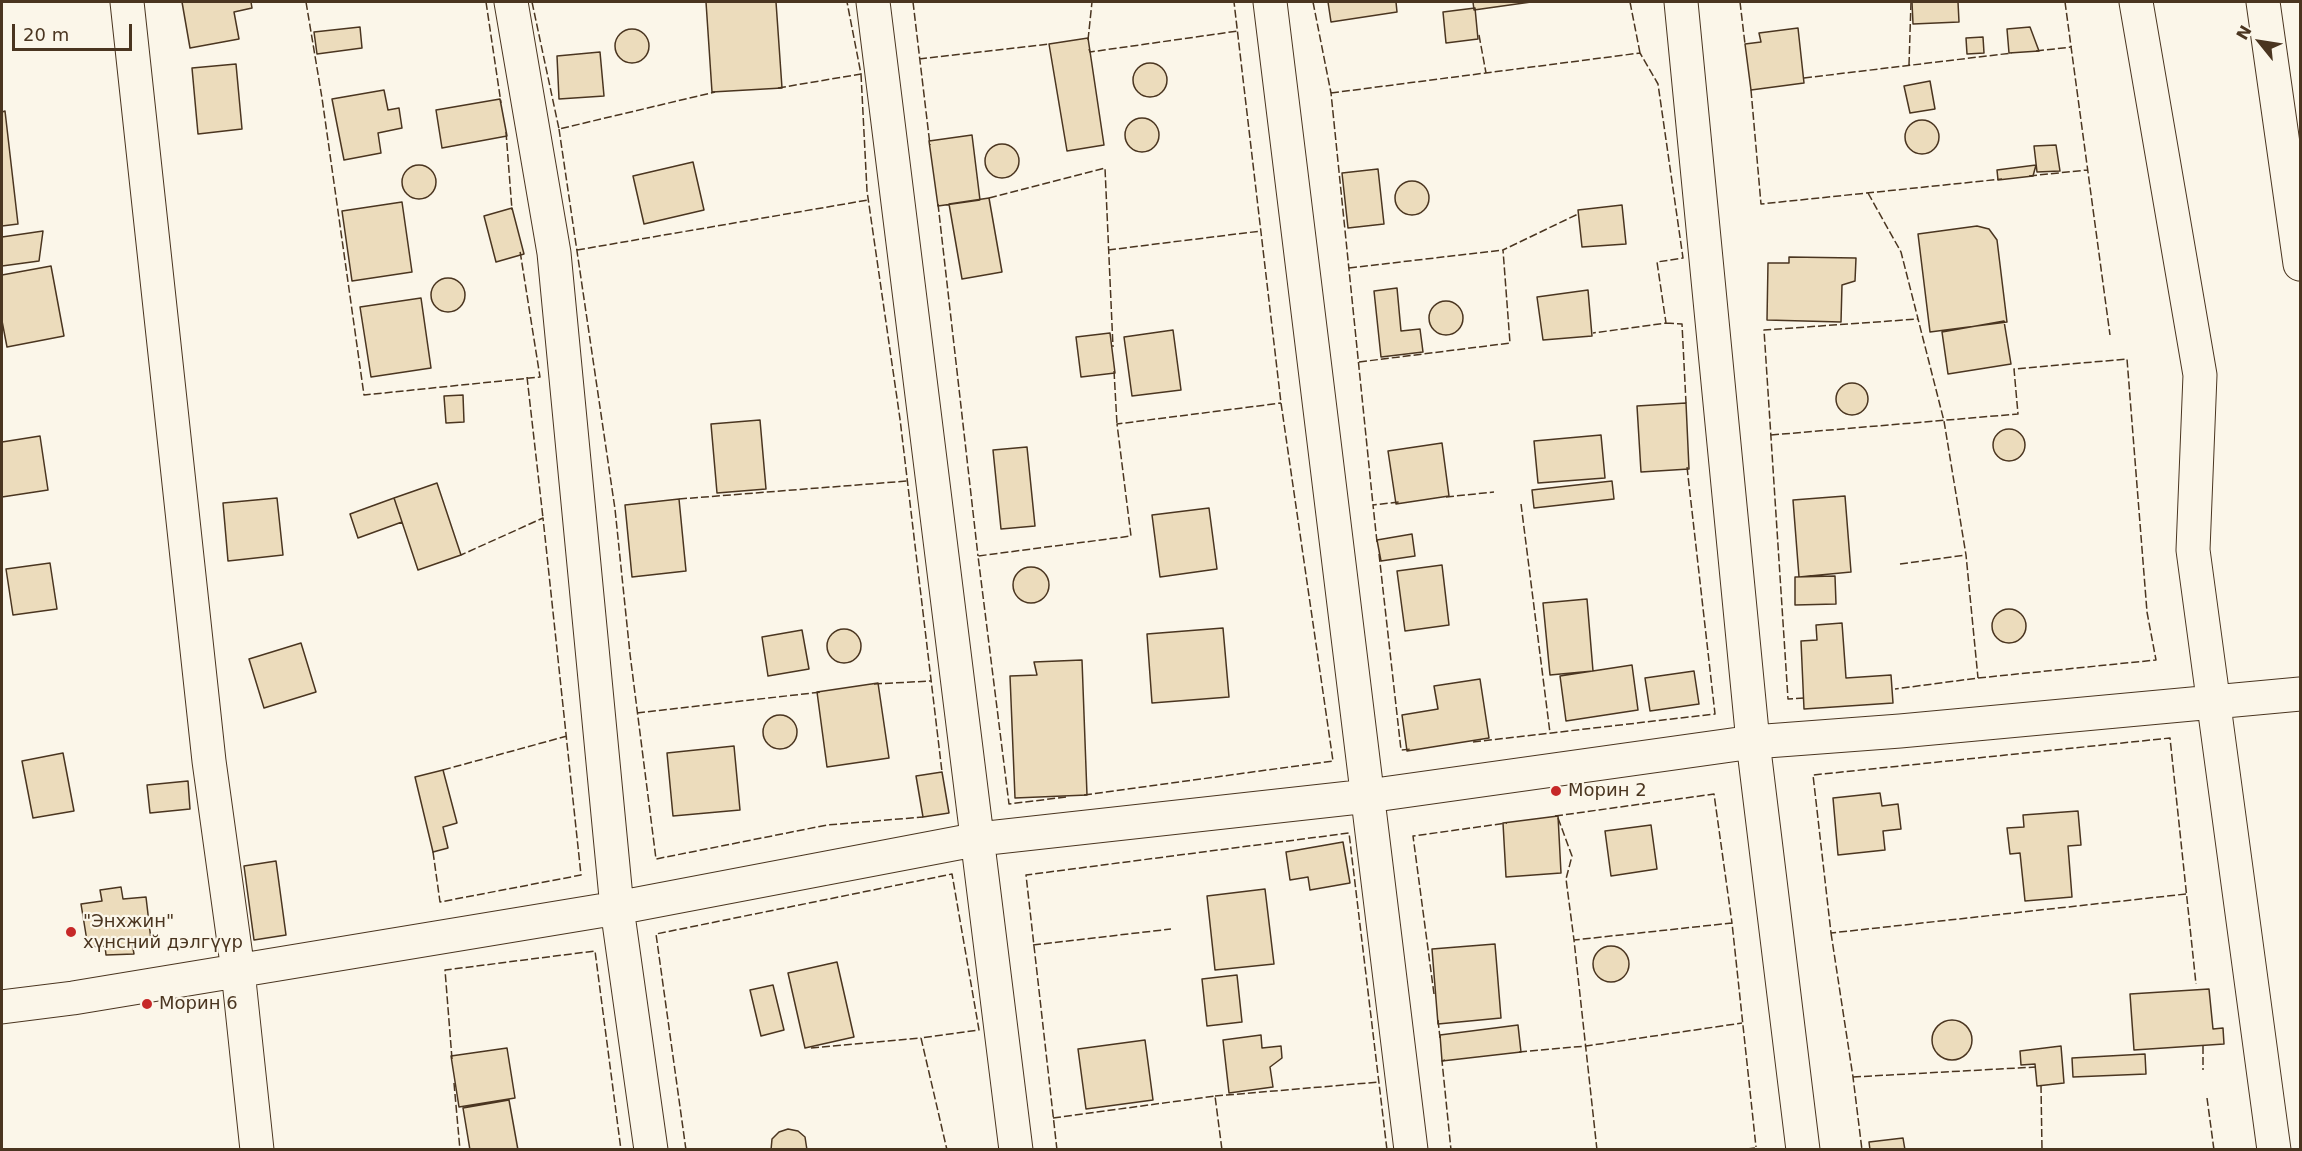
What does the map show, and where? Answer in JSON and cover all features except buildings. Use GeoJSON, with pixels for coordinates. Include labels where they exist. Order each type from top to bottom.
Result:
{"type":"FeatureCollection","features":[{"type":"Feature","properties":{"kind":"street"},"geometry":{"type":"LineString","coordinates":[[128,2],[208,761],[238,971],[257,1149]]}},
{"type":"Feature","properties":{"kind":"street"},"geometry":{"type":"LineString","coordinates":[[511,2],[554,253],[617,908],[651,1149]]}},
{"type":"Feature","properties":{"kind":"street"},"geometry":{"type":"LineString","coordinates":[[873,2],[1016,1149]]}},
{"type":"Feature","properties":{"kind":"street"},"geometry":{"type":"LineString","coordinates":[[1270,2],[1411,1149]]}},
{"type":"Feature","properties":{"kind":"street"},"geometry":{"type":"LineString","coordinates":[[1681,2],[1753,742],[1803,1149]]}},
{"type":"Feature","properties":{"kind":"street"},"geometry":{"type":"LineString","coordinates":[[2136,2],[2200,375],[2193,550],[2274,1149]]}},
{"type":"Feature","properties":{"kind":"street"},"geometry":{"type":"LineString","coordinates":[[2263,2],[2301,264]]}},
{"type":"Feature","properties":{"kind":"street"},"geometry":{"type":"LineString","coordinates":[[2,1007],[73,998],[617,908],[979,839],[1368,796],[1753,742],[1900,731],[2301,694]]}},
{"type":"Feature","properties":{"kind":"fence"},"geometry":{"type":"LineString","coordinates":[[306,2],[322,98],[364,395],[540,377],[520,251]]}},
{"type":"Feature","properties":{"kind":"fence"},"geometry":{"type":"LineString","coordinates":[[486,2],[501,103]]}},
{"type":"Feature","properties":{"kind":"fence"},"geometry":{"type":"LineString","coordinates":[[532,2],[559,129],[715,92]]}},
{"type":"Feature","properties":{"kind":"fence"},"geometry":{"type":"LineString","coordinates":[[778,88],[861,74],[847,2]]}},
{"type":"Feature","properties":{"kind":"fence"},"geometry":{"type":"LineString","coordinates":[[913,2],[930,145]]}},
{"type":"Feature","properties":{"kind":"fence"},"geometry":{"type":"LineString","coordinates":[[1088,40],[1092,2]]}},
{"type":"Feature","properties":{"kind":"fence"},"geometry":{"type":"LineString","coordinates":[[1084,795],[1333,761],[1281,403],[1234,2]]}},
{"type":"Feature","properties":{"kind":"fence"},"geometry":{"type":"LineString","coordinates":[[1313,2],[1331,93],[1373,505]]}},
{"type":"Feature","properties":{"kind":"fence"},"geometry":{"type":"LineString","coordinates":[[1630,2],[1640,53]]}},
{"type":"Feature","properties":{"kind":"fence"},"geometry":{"type":"LineString","coordinates":[[1740,2],[1745,44]]}},
{"type":"Feature","properties":{"kind":"fence"},"geometry":{"type":"LineString","coordinates":[[1909,65],[1911,2]]}},
{"type":"Feature","properties":{"kind":"fence"},"geometry":{"type":"LineString","coordinates":[[2065,2],[2110,335]]}},
{"type":"Feature","properties":{"kind":"fence"},"geometry":{"type":"LineString","coordinates":[[1089,49],[1090,52],[1238,31]]}},
{"type":"Feature","properties":{"kind":"fence"},"geometry":{"type":"LineString","coordinates":[[1479,35],[1486,73]]}},
{"type":"Feature","properties":{"kind":"fence"},"geometry":{"type":"LineString","coordinates":[[919,59],[1049,44]]}},
{"type":"Feature","properties":{"kind":"fence"},"geometry":{"type":"LineString","coordinates":[[2036,51],[2072,47]]}},
{"type":"Feature","properties":{"kind":"fence"},"geometry":{"type":"LineString","coordinates":[[1331,93],[1640,53],[1658,84],[1683,258],[1657,262],[1666,323],[1593,333]]}},
{"type":"Feature","properties":{"kind":"fence"},"geometry":{"type":"LineString","coordinates":[[1804,78],[2012,53]]}},
{"type":"Feature","properties":{"kind":"fence"},"geometry":{"type":"LineString","coordinates":[[861,74],[867,191],[900,419],[942,772]]}},
{"type":"Feature","properties":{"kind":"fence"},"geometry":{"type":"LineString","coordinates":[[1751,90],[1761,204],[2002,179]]}},
{"type":"Feature","properties":{"kind":"fence"},"geometry":{"type":"LineString","coordinates":[[559,129],[615,509],[630,654],[656,859],[827,825],[923,817]]}},
{"type":"Feature","properties":{"kind":"fence"},"geometry":{"type":"LineString","coordinates":[[506,132],[512,210]]}},
{"type":"Feature","properties":{"kind":"fence"},"geometry":{"type":"LineString","coordinates":[[989,198],[1105,168],[1113,347]]}},
{"type":"Feature","properties":{"kind":"fence"},"geometry":{"type":"LineString","coordinates":[[2029,176],[2087,170]]}},
{"type":"Feature","properties":{"kind":"fence"},"geometry":{"type":"LineString","coordinates":[[1868,193],[1901,252],[1944,421],[1966,555],[1978,678]]}},
{"type":"Feature","properties":{"kind":"fence"},"geometry":{"type":"LineString","coordinates":[[577,250],[868,200]]}},
{"type":"Feature","properties":{"kind":"fence"},"geometry":{"type":"LineString","coordinates":[[938,204],[978,556]]}},
{"type":"Feature","properties":{"kind":"fence"},"geometry":{"type":"LineString","coordinates":[[1359,362],[1510,343],[1503,250],[1578,214]]}},
{"type":"Feature","properties":{"kind":"fence"},"geometry":{"type":"LineString","coordinates":[[1108,250],[1261,231]]}},
{"type":"Feature","properties":{"kind":"fence"},"geometry":{"type":"LineString","coordinates":[[1349,268],[1503,250]]}},
{"type":"Feature","properties":{"kind":"fence"},"geometry":{"type":"LineString","coordinates":[[1804,698],[1788,699],[1764,330],[1918,319]]}},
{"type":"Feature","properties":{"kind":"fence"},"geometry":{"type":"LineString","coordinates":[[1666,323],[1682,324],[1686,403]]}},
{"type":"Feature","properties":{"kind":"fence"},"geometry":{"type":"LineString","coordinates":[[1771,435],[2018,414],[2014,369],[2127,359],[2147,612],[2156,660],[1895,689]]}},
{"type":"Feature","properties":{"kind":"fence"},"geometry":{"type":"LineString","coordinates":[[1114,371],[1117,424]]}},
{"type":"Feature","properties":{"kind":"fence"},"geometry":{"type":"LineString","coordinates":[[527,377],[543,518]]}},
{"type":"Feature","properties":{"kind":"fence"},"geometry":{"type":"LineString","coordinates":[[1066,797],[1009,804],[978,556],[1131,536],[1117,424],[1281,403]]}},
{"type":"Feature","properties":{"kind":"fence"},"geometry":{"type":"LineString","coordinates":[[1473,742],[1715,714],[1687,467]]}},
{"type":"Feature","properties":{"kind":"fence"},"geometry":{"type":"LineString","coordinates":[[679,499],[907,481]]}},
{"type":"Feature","properties":{"kind":"fence"},"geometry":{"type":"LineString","coordinates":[[1446,497],[1494,492]]}},
{"type":"Feature","properties":{"kind":"fence"},"geometry":{"type":"LineString","coordinates":[[1377,542],[1373,505],[1399,502]]}},
{"type":"Feature","properties":{"kind":"fence"},"geometry":{"type":"LineString","coordinates":[[1521,504],[1550,733]]}},
{"type":"Feature","properties":{"kind":"fence"},"geometry":{"type":"LineString","coordinates":[[433,852],[440,902],[581,875],[543,518],[461,555]]}},
{"type":"Feature","properties":{"kind":"fence"},"geometry":{"type":"LineString","coordinates":[[1379,554],[1401,750],[1411,749]]}},
{"type":"Feature","properties":{"kind":"fence"},"geometry":{"type":"LineString","coordinates":[[1900,564],[1966,555]]}},
{"type":"Feature","properties":{"kind":"fence"},"geometry":{"type":"LineString","coordinates":[[874,684],[931,681]]}},
{"type":"Feature","properties":{"kind":"fence"},"geometry":{"type":"LineString","coordinates":[[637,713],[821,692]]}},
{"type":"Feature","properties":{"kind":"fence"},"geometry":{"type":"LineString","coordinates":[[443,770],[567,736]]}},
{"type":"Feature","properties":{"kind":"fence"},"geometry":{"type":"LineString","coordinates":[[2186,894],[1831,933],[1813,775],[2170,738],[2196,984]]}},
{"type":"Feature","properties":{"kind":"fence"},"geometry":{"type":"LineString","coordinates":[[1555,816],[1714,794],[1732,923]]}},
{"type":"Feature","properties":{"kind":"fence"},"geometry":{"type":"LineString","coordinates":[[1558,818],[1572,856],[1566,879],[1574,940]]}},
{"type":"Feature","properties":{"kind":"fence"},"geometry":{"type":"LineString","coordinates":[[1434,994],[1413,836],[1507,823]]}},
{"type":"Feature","properties":{"kind":"fence"},"geometry":{"type":"LineString","coordinates":[[1057,1150],[1026,875],[1349,833],[1387,1150]]}},
{"type":"Feature","properties":{"kind":"fence"},"geometry":{"type":"LineString","coordinates":[[686,1150],[656,934],[952,874],[979,1030],[921,1038],[947,1150]]}},
{"type":"Feature","properties":{"kind":"fence"},"geometry":{"type":"LineString","coordinates":[[1597,1150],[1574,940],[1732,923],[1756,1147]]}},
{"type":"Feature","properties":{"kind":"fence"},"geometry":{"type":"LineString","coordinates":[[1033,945],[1171,929]]}},
{"type":"Feature","properties":{"kind":"fence"},"geometry":{"type":"LineString","coordinates":[[1831,933],[1862,1150]]}},
{"type":"Feature","properties":{"kind":"fence"},"geometry":{"type":"LineString","coordinates":[[452,1059],[445,970],[595,951],[621,1150]]}},
{"type":"Feature","properties":{"kind":"fence"},"geometry":{"type":"LineString","coordinates":[[1438,1020],[1440,1038]]}},
{"type":"Feature","properties":{"kind":"fence"},"geometry":{"type":"LineString","coordinates":[[1519,1052],[1586,1046],[1742,1023]]}},
{"type":"Feature","properties":{"kind":"fence"},"geometry":{"type":"LineString","coordinates":[[811,1048],[921,1038]]}},
{"type":"Feature","properties":{"kind":"fence"},"geometry":{"type":"LineString","coordinates":[[2203,1046],[2203,1070]]}},
{"type":"Feature","properties":{"kind":"fence"},"geometry":{"type":"LineString","coordinates":[[1445,1060],[1442,1061],[1451,1150]]}},
{"type":"Feature","properties":{"kind":"fence"},"geometry":{"type":"LineString","coordinates":[[1853,1077],[2036,1067]]}},
{"type":"Feature","properties":{"kind":"fence"},"geometry":{"type":"LineString","coordinates":[[1215,1096],[1379,1082]]}},
{"type":"Feature","properties":{"kind":"fence"},"geometry":{"type":"LineString","coordinates":[[454,1083],[460,1150]]}},
{"type":"Feature","properties":{"kind":"fence"},"geometry":{"type":"LineString","coordinates":[[2041,1085],[2042,1150]]}},
{"type":"Feature","properties":{"kind":"fence"},"geometry":{"type":"LineString","coordinates":[[1053,1118],[1215,1096],[1222,1150]]}},
{"type":"Feature","properties":{"kind":"fence"},"geometry":{"type":"LineString","coordinates":[[2207,1098],[2214,1150]]}},
{"type":"Feature","properties":{"kind":"fence"},"geometry":{"type":"LineString","coordinates":[[1736,1150],[1756,1148]]}},
{"type":"Feature","properties":{"kind":"place","name":"Морин 2"},"geometry":{"type":"Point","coordinates":[1556,791]}},
{"type":"Feature","properties":{"kind":"place","name":"\"Энхжин\" хүнсний дэлгүүр"},"geometry":{"type":"Point","coordinates":[71,932]}},
{"type":"Feature","properties":{"kind":"place","name":"Морин 6"},"geometry":{"type":"Point","coordinates":[147,1004]}}]}
